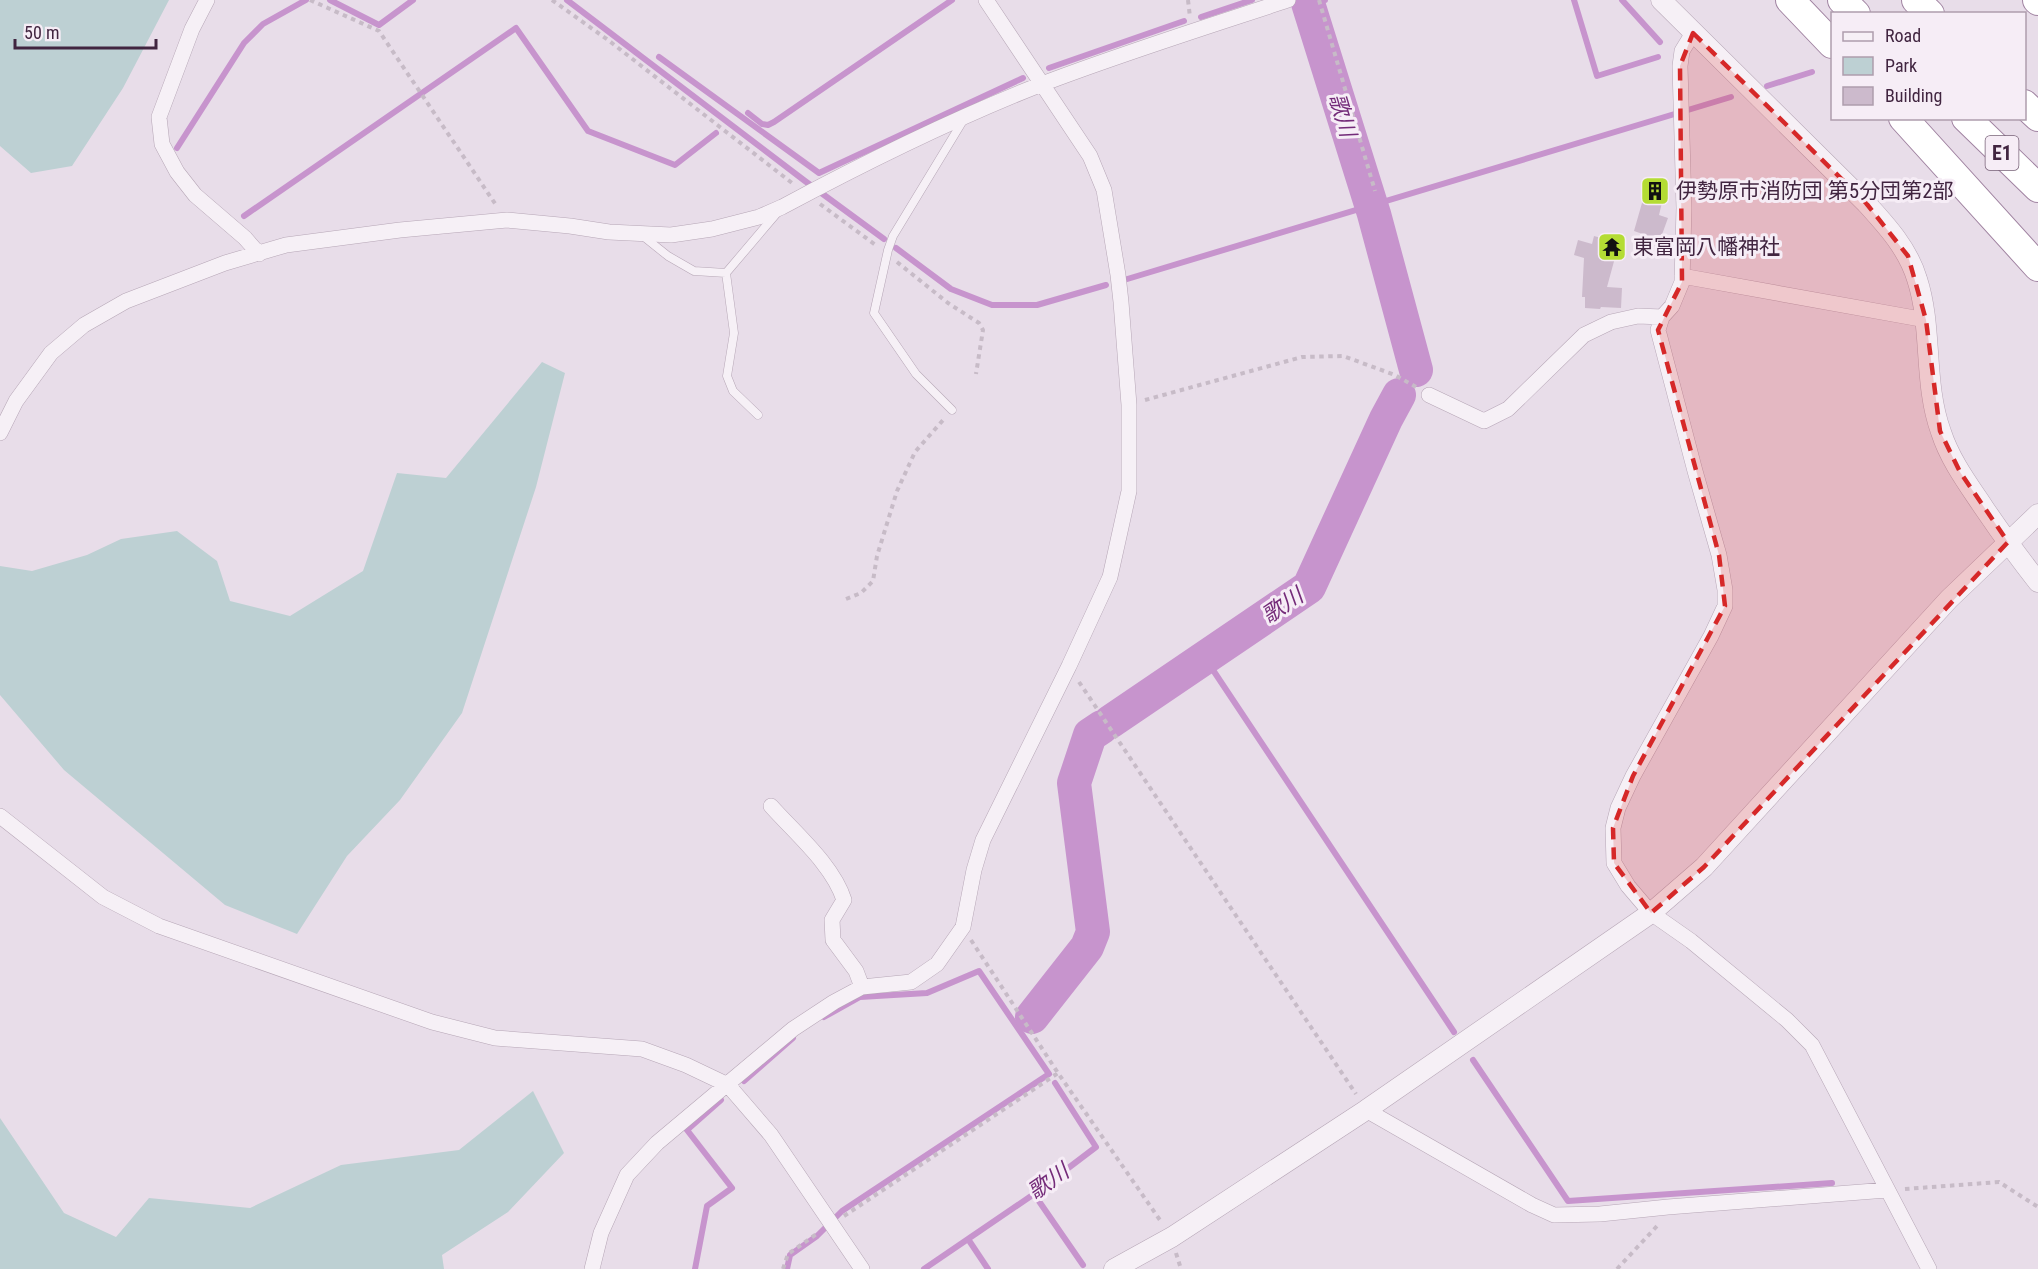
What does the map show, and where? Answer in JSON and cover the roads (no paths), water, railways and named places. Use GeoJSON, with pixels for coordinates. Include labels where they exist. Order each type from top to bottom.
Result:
{"type":"FeatureCollection","features":[{"type":"Feature","properties":{"kind":"highway"},"geometry":{"type":"LineString","coordinates":[[1790,0],[1831,42]]}},
{"type":"Feature","properties":{"kind":"highway"},"geometry":{"type":"LineString","coordinates":[[1842,0],[1854,12]]}},
{"type":"Feature","properties":{"kind":"highway"},"geometry":{"type":"LineString","coordinates":[[1916,0],[1928,12]]}},
{"type":"Feature","properties":{"kind":"highway","name":"E1"},"geometry":{"type":"LineString","coordinates":[[2026,105],[2038,117]]}},
{"type":"Feature","properties":{"kind":"highway"},"geometry":{"type":"LineString","coordinates":[[1905,120],[2038,267]]}},
{"type":"Feature","properties":{"kind":"highway","name":"E1"},"geometry":{"type":"LineString","coordinates":[[1968,120],[2038,188]]}},
{"type":"Feature","properties":{"kind":"street"},"geometry":{"type":"LineString","coordinates":[[207,0],[192,29],[159,117],[162,144],[177,172],[195,195],[245,238],[259,254]]}},
{"type":"Feature","properties":{"kind":"street"},"geometry":{"type":"LineString","coordinates":[[592,1269],[601,1233],[627,1174],[657,1143],[793,1029],[834,1002],[862,987],[911,982],[937,964],[963,927],[974,870],[983,840],[1110,577],[1129,490],[1129,404],[1118,276],[1104,190],[1090,156],[986,0]]}},
{"type":"Feature","properties":{"kind":"street"},"geometry":{"type":"LineString","coordinates":[[0,433],[16,401],[51,352],[84,325],[126,301],[225,263],[286,245],[400,230],[507,220],[642,235],[671,236],[712,229],[759,217],[782,207],[966,115],[1043,84],[1192,31],[1288,0]]}},
{"type":"Feature","properties":{"kind":"street"},"geometry":{"type":"LineString","coordinates":[[1660,0],[1866,203],[1894,235],[1908,256],[1917,279],[1926,320],[1933,399],[1940,431],[1950,456],[1960,472],[2038,582]]}},
{"type":"Feature","properties":{"kind":"street"},"geometry":{"type":"LineString","coordinates":[[1693,33],[1680,59],[1684,208],[1682,282],[1672,306],[1662,317],[1658,330],[1719,555],[1725,590],[1725,606],[1618,808],[1612,828],[1614,863],[1628,886],[1650,913],[1691,941],[1787,1020],[1812,1046],[1929,1269]]}},
{"type":"Feature","properties":{"kind":"street"},"geometry":{"type":"LineString","coordinates":[[1682,276],[1926,320]]}},
{"type":"Feature","properties":{"kind":"street"},"geometry":{"type":"LineString","coordinates":[[1429,395],[1484,421],[1508,409],[1584,335],[1611,322],[1638,316],[1662,317]]}},
{"type":"Feature","properties":{"kind":"street"},"geometry":{"type":"LineString","coordinates":[[2008,542],[2038,504]]}},
{"type":"Feature","properties":{"kind":"street"},"geometry":{"type":"LineString","coordinates":[[1114,1269],[1172,1237],[1366,1110],[1650,913],[1704,867],[1949,599],[2038,514]]}},
{"type":"Feature","properties":{"kind":"street"},"geometry":{"type":"LineString","coordinates":[[771,806],[839,884],[844,900],[832,920],[833,940],[856,971],[862,987]]}},
{"type":"Feature","properties":{"kind":"street"},"geometry":{"type":"LineString","coordinates":[[0,816],[103,897],[159,926],[432,1022],[495,1038],[642,1049],[686,1065],[728,1085],[771,1135],[862,1269]]}},
{"type":"Feature","properties":{"kind":"street"},"geometry":{"type":"LineString","coordinates":[[1366,1110],[1532,1205],[1554,1215],[1600,1214],[1887,1190]]}},
{"type":"Feature","properties":{"kind":"lane"},"geometry":{"type":"LineString","coordinates":[[952,410],[916,374],[874,313],[893,236],[966,115]]}},
{"type":"Feature","properties":{"kind":"lane"},"geometry":{"type":"LineString","coordinates":[[758,416],[733,391],[727,376],[734,333],[726,273],[782,207]]}},
{"type":"Feature","properties":{"kind":"lane"},"geometry":{"type":"LineString","coordinates":[[642,235],[668,256],[694,271],[726,273]]}},
{"type":"Feature","properties":{"kind":"waterway"},"geometry":{"type":"LineString","coordinates":[[177,148],[244,43],[263,24],[306,0]]}},
{"type":"Feature","properties":{"kind":"waterway"},"geometry":{"type":"LineString","coordinates":[[330,0],[379,25],[413,0]]}},
{"type":"Feature","properties":{"kind":"waterway"},"geometry":{"type":"LineString","coordinates":[[567,0],[884,239]]}},
{"type":"Feature","properties":{"kind":"waterway"},"geometry":{"type":"LineString","coordinates":[[748,113],[762,124],[768,125],[774,122],[952,0]]}},
{"type":"Feature","properties":{"kind":"waterway"},"geometry":{"type":"LineString","coordinates":[[1201,17],[1252,0]]}},
{"type":"Feature","properties":{"kind":"waterway","name":"歌川"},"geometry":{"type":"LineString","coordinates":[[1307,0],[1374,214],[1416,370]]}},
{"type":"Feature","properties":{"kind":"waterway"},"geometry":{"type":"LineString","coordinates":[[1574,0],[1597,76],[1658,57]]}},
{"type":"Feature","properties":{"kind":"waterway"},"geometry":{"type":"LineString","coordinates":[[1622,0],[1660,42]]}},
{"type":"Feature","properties":{"kind":"waterway"},"geometry":{"type":"LineString","coordinates":[[1049,68],[1184,21]]}},
{"type":"Feature","properties":{"kind":"waterway"},"geometry":{"type":"LineString","coordinates":[[244,216],[516,28],[588,131],[675,165],[716,133]]}},
{"type":"Feature","properties":{"kind":"waterway"},"geometry":{"type":"LineString","coordinates":[[659,57],[819,173],[1023,78]]}},
{"type":"Feature","properties":{"kind":"waterway"},"geometry":{"type":"LineString","coordinates":[[1767,86],[1812,72]]}},
{"type":"Feature","properties":{"kind":"waterway"},"geometry":{"type":"LineString","coordinates":[[1124,280],[1731,97]]}},
{"type":"Feature","properties":{"kind":"waterway"},"geometry":{"type":"LineString","coordinates":[[896,248],[951,289],[992,305],[1037,305],[1106,285]]}},
{"type":"Feature","properties":{"kind":"waterway","name":"歌川"},"geometry":{"type":"LineString","coordinates":[[1110,722],[1309,587],[1399,395]]}},
{"type":"Feature","properties":{"kind":"waterway"},"geometry":{"type":"LineString","coordinates":[[1205,658],[1454,1032]]}},
{"type":"Feature","properties":{"kind":"waterway","name":"歌川"},"geometry":{"type":"LineString","coordinates":[[1032,1017],[1087,947],[1093,932],[1074,783],[1090,735],[1102,727]]}},
{"type":"Feature","properties":{"kind":"waterway"},"geometry":{"type":"LineString","coordinates":[[787,1269],[790,1255],[817,1236],[842,1211],[1049,1074],[979,971],[927,993],[860,997],[824,1017]]}},
{"type":"Feature","properties":{"kind":"waterway"},"geometry":{"type":"LineString","coordinates":[[744,1081],[793,1038]]}},
{"type":"Feature","properties":{"kind":"waterway"},"geometry":{"type":"LineString","coordinates":[[1473,1060],[1568,1201],[1832,1183]]}},
{"type":"Feature","properties":{"kind":"waterway","name":"歌川"},"geometry":{"type":"LineString","coordinates":[[988,1269],[968,1239],[1034,1194],[1096,1147],[1055,1083]]}},
{"type":"Feature","properties":{"kind":"waterway"},"geometry":{"type":"LineString","coordinates":[[695,1269],[707,1206],[732,1188],[687,1130],[721,1100]]}},
{"type":"Feature","properties":{"kind":"waterway"},"geometry":{"type":"LineString","coordinates":[[1034,1194],[1083,1265]]}},
{"type":"Feature","properties":{"kind":"waterway"},"geometry":{"type":"LineString","coordinates":[[924,1269],[968,1239]]}},
{"type":"Feature","properties":{"kind":"place","name":"伊勢原市消防団 第5分団第2部"},"geometry":{"type":"Point","coordinates":[1655,191]}},
{"type":"Feature","properties":{"kind":"place","name":"東富岡八幡神社"},"geometry":{"type":"Point","coordinates":[1612,247]}}]}
